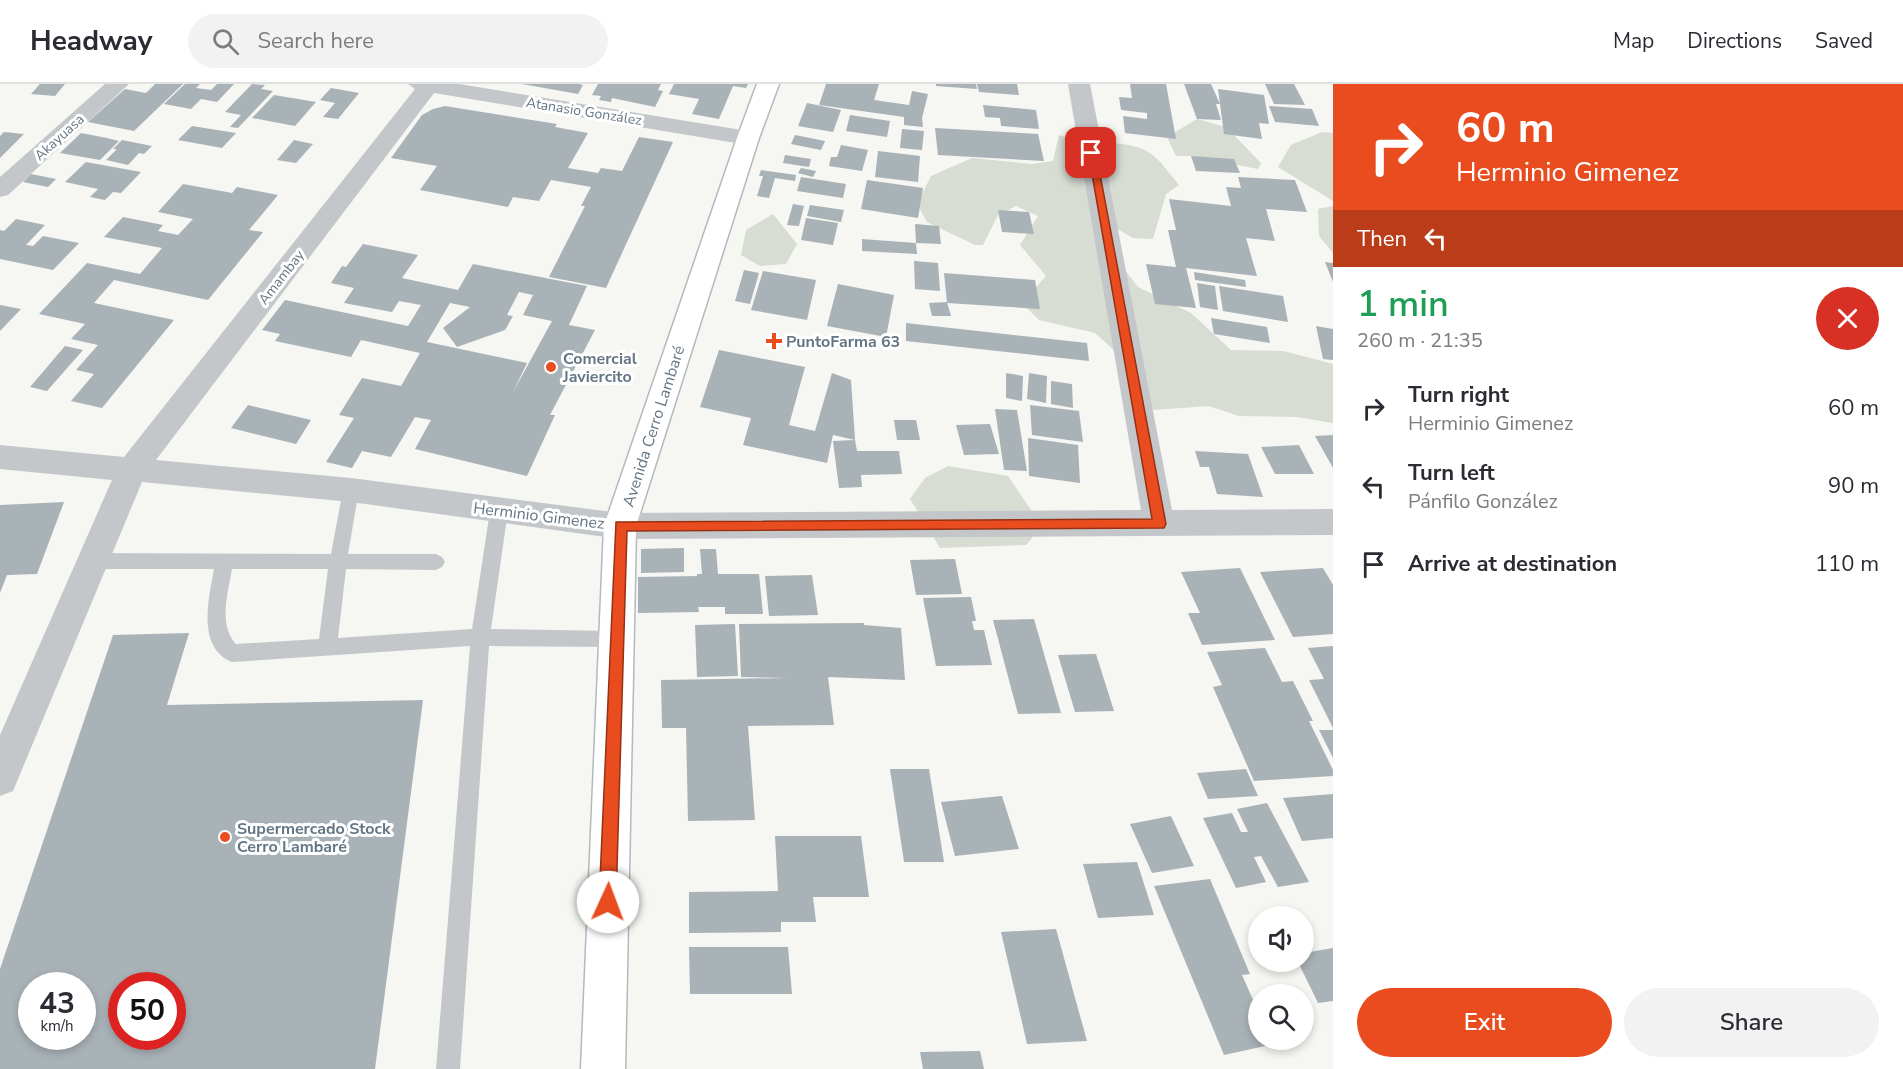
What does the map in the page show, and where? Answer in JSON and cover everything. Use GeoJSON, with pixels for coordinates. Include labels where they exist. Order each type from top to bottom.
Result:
{"type":"FeatureCollection","features":[{"type":"Feature","properties":{"kind":"main road","name":"Avenida Cerro Lambaré"},"geometry":{"type":"LineString","coordinates":[[603,1069],[620,526],[748,138],[768,84]]}},
{"type":"Feature","properties":{"kind":"street","name":"Akayuasa"},"geometry":{"type":"LineString","coordinates":[[0,190],[118,84]]}},
{"type":"Feature","properties":{"kind":"street"},"geometry":{"type":"LineString","coordinates":[[1079,84],[1159,524]]}},
{"type":"Feature","properties":{"kind":"street","name":"Atanasio González"},"geometry":{"type":"LineString","coordinates":[[426,85],[748,138]]}},
{"type":"Feature","properties":{"kind":"street","name":"Amambay"},"geometry":{"type":"LineString","coordinates":[[0,778],[132,469],[426,85]]}},
{"type":"Feature","properties":{"kind":"street","name":"Herminio Gimenez"},"geometry":{"type":"LineString","coordinates":[[0,456],[351,490],[620,526],[1333,522]]}},
{"type":"Feature","properties":{"kind":"lane"},"geometry":{"type":"LineString","coordinates":[[327,646],[351,490]]}},
{"type":"Feature","properties":{"kind":"lane"},"geometry":{"type":"LineString","coordinates":[[448,1069],[480,637],[499,511]]}},
{"type":"Feature","properties":{"kind":"lane"},"geometry":{"type":"LineString","coordinates":[[92,561],[436,562]]}},
{"type":"Feature","properties":{"kind":"lane"},"geometry":{"type":"LineString","coordinates":[[224,562],[216,625],[221,645],[232,653],[480,637],[615,639]]}},
{"type":"Feature","properties":{"kind":"shaded area"},"geometry":{"type":"Polygon","coordinates":[[[1197,119],[1226,127],[1261,163],[1258,169],[1191,156],[1176,156],[1167,137],[1197,119]]]}},
{"type":"Feature","properties":{"kind":"shaded area"},"geometry":{"type":"Polygon","coordinates":[[[1322,132],[1333,133],[1333,201],[1278,167],[1291,145],[1322,132]]]}},
{"type":"Feature","properties":{"kind":"shaded area"},"geometry":{"type":"Polygon","coordinates":[[[1059,135],[1082,143],[1100,187],[1110,170],[1110,143],[1143,149],[1164,166],[1179,185],[1166,194],[1153,239],[1133,238],[1112,226],[1097,234],[1138,287],[1191,313],[1231,350],[1283,351],[1333,364],[1333,423],[1297,417],[1239,416],[1209,406],[1154,410],[1130,392],[1116,352],[1095,333],[1039,320],[1022,303],[1046,276],[1020,245],[1038,216],[1016,206],[998,215],[983,245],[975,245],[927,222],[917,204],[931,176],[972,158],[1032,164],[1053,161],[1059,135]]]}},
{"type":"Feature","properties":{"kind":"shaded area"},"geometry":{"type":"Polygon","coordinates":[[[1333,206],[1333,253],[1319,236],[1318,209],[1333,206]]]}},
{"type":"Feature","properties":{"kind":"shaded area"},"geometry":{"type":"Polygon","coordinates":[[[773,214],[797,244],[786,264],[760,266],[741,255],[746,230],[773,214]]]}},
{"type":"Feature","properties":{"kind":"shaded area"},"geometry":{"type":"Polygon","coordinates":[[[948,466],[1008,476],[1042,526],[1026,545],[940,548],[910,499],[925,478],[948,466]]]}},
{"type":"Feature","properties":{"kind":"building"},"geometry":{"type":"Polygon","coordinates":[[[40,84],[65,84],[55,96],[31,94],[40,84]]]}},
{"type":"Feature","properties":{"kind":"building"},"geometry":{"type":"Polygon","coordinates":[[[155,84],[183,84],[134,131],[88,122],[125,89],[146,93],[155,84]]]}},
{"type":"Feature","properties":{"kind":"building"},"geometry":{"type":"Polygon","coordinates":[[[185,84],[200,84],[196,88],[211,90],[217,84],[234,84],[217,102],[201,99],[191,109],[164,104],[185,84]]]}},
{"type":"Feature","properties":{"kind":"building"},"geometry":{"type":"Polygon","coordinates":[[[252,84],[265,85],[261,89],[273,91],[238,128],[230,127],[241,115],[225,112],[252,84]]]}},
{"type":"Feature","properties":{"kind":"building"},"geometry":{"type":"Polygon","coordinates":[[[522,84],[579,84],[583,85],[578,94],[522,84]]]}},
{"type":"Feature","properties":{"kind":"building"},"geometry":{"type":"Polygon","coordinates":[[[598,84],[661,84],[658,90],[663,91],[655,107],[612,98],[611,102],[599,100],[601,96],[592,95],[598,84]]]}},
{"type":"Feature","properties":{"kind":"building"},"geometry":{"type":"Polygon","coordinates":[[[674,84],[748,84],[746,88],[733,86],[719,119],[692,114],[699,99],[669,94],[674,84]]]}},
{"type":"Feature","properties":{"kind":"building"},"geometry":{"type":"Polygon","coordinates":[[[826,84],[879,84],[874,100],[909,105],[912,91],[928,94],[922,118],[923,127],[904,125],[904,117],[819,105],[826,84]]]}},
{"type":"Feature","properties":{"kind":"building"},"geometry":{"type":"Polygon","coordinates":[[[936,84],[976,84],[977,89],[936,86],[936,84]]]}},
{"type":"Feature","properties":{"kind":"building"},"geometry":{"type":"Polygon","coordinates":[[[977,84],[1017,84],[1019,95],[979,92],[977,84]]]}},
{"type":"Feature","properties":{"kind":"building"},"geometry":{"type":"Polygon","coordinates":[[[1130,84],[1166,84],[1176,139],[1125,133],[1123,116],[1147,119],[1147,113],[1121,110],[1119,97],[1132,98],[1130,84]]]}},
{"type":"Feature","properties":{"kind":"building"},"geometry":{"type":"Polygon","coordinates":[[[1184,84],[1211,84],[1220,104],[1216,104],[1221,120],[1197,119],[1184,84]]]}},
{"type":"Feature","properties":{"kind":"building"},"geometry":{"type":"Polygon","coordinates":[[[1265,84],[1294,84],[1305,105],[1274,104],[1265,84]]]}},
{"type":"Feature","properties":{"kind":"building"},"geometry":{"type":"Polygon","coordinates":[[[331,88],[359,93],[338,119],[323,117],[335,103],[320,100],[331,88]]]}},
{"type":"Feature","properties":{"kind":"building"},"geometry":{"type":"Polygon","coordinates":[[[1218,89],[1264,95],[1269,124],[1259,123],[1262,139],[1224,134],[1218,89]]]}},
{"type":"Feature","properties":{"kind":"building"},"geometry":{"type":"Polygon","coordinates":[[[274,95],[316,102],[295,126],[252,118],[274,95]]]}},
{"type":"Feature","properties":{"kind":"building"},"geometry":{"type":"Polygon","coordinates":[[[807,103],[841,110],[833,132],[798,126],[807,103]]]}},
{"type":"Feature","properties":{"kind":"building"},"geometry":{"type":"Polygon","coordinates":[[[983,105],[1036,110],[1039,129],[1001,126],[1000,118],[985,117],[983,105]]]}},
{"type":"Feature","properties":{"kind":"building"},"geometry":{"type":"Polygon","coordinates":[[[445,106],[557,124],[555,127],[588,133],[568,168],[598,173],[601,168],[622,171],[639,137],[673,142],[606,288],[549,277],[585,206],[581,206],[591,187],[551,180],[539,201],[513,197],[508,207],[420,190],[437,166],[391,158],[422,115],[445,106]]]}},
{"type":"Feature","properties":{"kind":"building"},"geometry":{"type":"Polygon","coordinates":[[[1269,106],[1312,109],[1319,126],[1275,122],[1269,106]]]}},
{"type":"Feature","properties":{"kind":"building"},"geometry":{"type":"Polygon","coordinates":[[[850,115],[890,121],[887,137],[846,131],[850,115]]]}},
{"type":"Feature","properties":{"kind":"building"},"geometry":{"type":"Polygon","coordinates":[[[192,126],[236,133],[222,148],[178,140],[192,126]]]}},
{"type":"Feature","properties":{"kind":"building"},"geometry":{"type":"Polygon","coordinates":[[[935,128],[1038,134],[1044,161],[938,155],[935,128]]]}},
{"type":"Feature","properties":{"kind":"building"},"geometry":{"type":"Polygon","coordinates":[[[902,129],[924,131],[922,150],[900,148],[902,129]]]}},
{"type":"Feature","properties":{"kind":"building"},"geometry":{"type":"Polygon","coordinates":[[[4,132],[24,134],[0,158],[0,136],[4,132]]]}},
{"type":"Feature","properties":{"kind":"building"},"geometry":{"type":"Polygon","coordinates":[[[81,133],[119,141],[100,160],[60,153],[81,133]]]}},
{"type":"Feature","properties":{"kind":"building"},"geometry":{"type":"Polygon","coordinates":[[[795,135],[825,141],[821,150],[791,144],[795,135]]]}},
{"type":"Feature","properties":{"kind":"building"},"geometry":{"type":"Polygon","coordinates":[[[122,140],[152,146],[144,154],[139,153],[128,165],[106,160],[122,140]]]}},
{"type":"Feature","properties":{"kind":"building"},"geometry":{"type":"Polygon","coordinates":[[[294,140],[313,144],[296,163],[277,160],[294,140]]]}},
{"type":"Feature","properties":{"kind":"building"},"geometry":{"type":"Polygon","coordinates":[[[841,145],[868,150],[862,171],[829,166],[831,157],[837,157],[841,145]]]}},
{"type":"Feature","properties":{"kind":"building"},"geometry":{"type":"Polygon","coordinates":[[[878,151],[920,156],[918,182],[875,177],[878,151]]]}},
{"type":"Feature","properties":{"kind":"building"},"geometry":{"type":"Polygon","coordinates":[[[785,155],[811,159],[809,167],[783,163],[785,155]]]}},
{"type":"Feature","properties":{"kind":"building"},"geometry":{"type":"Polygon","coordinates":[[[1191,156],[1234,159],[1240,173],[1196,171],[1191,156]]]}},
{"type":"Feature","properties":{"kind":"building"},"geometry":{"type":"Polygon","coordinates":[[[86,162],[141,172],[121,193],[113,192],[105,200],[90,197],[98,189],[65,182],[86,162]]]}},
{"type":"Feature","properties":{"kind":"building"},"geometry":{"type":"Polygon","coordinates":[[[801,168],[816,171],[813,177],[798,173],[801,168]]]}},
{"type":"Feature","properties":{"kind":"building"},"geometry":{"type":"Polygon","coordinates":[[[761,170],[796,175],[795,181],[775,178],[769,198],[757,196],[763,176],[759,176],[761,170]]]}},
{"type":"Feature","properties":{"kind":"building"},"geometry":{"type":"Polygon","coordinates":[[[31,174],[56,179],[48,187],[23,182],[31,174]]]}},
{"type":"Feature","properties":{"kind":"building"},"geometry":{"type":"Polygon","coordinates":[[[801,177],[846,184],[843,198],[797,191],[801,177]]]}},
{"type":"Feature","properties":{"kind":"building"},"geometry":{"type":"Polygon","coordinates":[[[1238,177],[1295,180],[1307,212],[1266,209],[1275,241],[1246,238],[1257,276],[1186,268],[1196,308],[1155,304],[1146,264],[1176,267],[1168,230],[1176,230],[1169,199],[1231,206],[1226,187],[1241,188],[1238,177]]]}},
{"type":"Feature","properties":{"kind":"building"},"geometry":{"type":"Polygon","coordinates":[[[867,180],[923,188],[918,218],[861,209],[867,180]]]}},
{"type":"Feature","properties":{"kind":"building"},"geometry":{"type":"Polygon","coordinates":[[[183,184],[232,193],[237,187],[278,195],[249,230],[263,232],[208,300],[114,280],[94,303],[174,320],[102,408],[71,401],[94,374],[76,370],[98,345],[71,339],[85,324],[39,314],[87,263],[140,274],[162,248],[104,237],[123,217],[163,225],[158,231],[178,235],[193,219],[158,212],[183,184]]]}},
{"type":"Feature","properties":{"kind":"building"},"geometry":{"type":"Polygon","coordinates":[[[793,204],[804,206],[799,226],[787,225],[793,204]]]}},
{"type":"Feature","properties":{"kind":"building"},"geometry":{"type":"Polygon","coordinates":[[[810,205],[844,210],[841,222],[807,216],[810,205]]]}},
{"type":"Feature","properties":{"kind":"building"},"geometry":{"type":"Polygon","coordinates":[[[998,210],[1029,212],[1034,234],[1002,232],[998,210]]]}},
{"type":"Feature","properties":{"kind":"building"},"geometry":{"type":"Polygon","coordinates":[[[806,218],[838,223],[833,245],[801,240],[806,218]]]}},
{"type":"Feature","properties":{"kind":"building"},"geometry":{"type":"Polygon","coordinates":[[[16,219],[45,225],[26,245],[33,246],[43,236],[79,243],[53,270],[0,259],[0,230],[4,231],[16,219]]]}},
{"type":"Feature","properties":{"kind":"building"},"geometry":{"type":"Polygon","coordinates":[[[915,224],[939,226],[941,244],[916,243],[915,224]]]}},
{"type":"Feature","properties":{"kind":"building"},"geometry":{"type":"Polygon","coordinates":[[[862,239],[916,243],[917,254],[862,251],[862,239]]]}},
{"type":"Feature","properties":{"kind":"building"},"geometry":{"type":"Polygon","coordinates":[[[363,244],[418,255],[402,278],[458,290],[473,264],[587,286],[569,325],[595,330],[550,415],[555,415],[527,476],[415,449],[431,420],[415,417],[391,457],[362,451],[352,468],[326,462],[354,418],[339,415],[362,378],[401,386],[420,353],[361,340],[351,357],[275,341],[280,334],[262,330],[285,300],[408,326],[421,305],[399,301],[392,312],[344,303],[354,288],[331,283],[342,266],[346,267],[363,244]],[[519,292],[507,315],[513,316],[505,330],[457,347],[443,328],[470,307],[450,303],[427,342],[527,363],[513,392],[552,321],[523,315],[533,295],[519,292]]]}},
{"type":"Feature","properties":{"kind":"building"},"geometry":{"type":"Polygon","coordinates":[[[914,261],[938,263],[940,291],[915,289],[914,261]]]}},
{"type":"Feature","properties":{"kind":"building"},"geometry":{"type":"Polygon","coordinates":[[[1325,262],[1333,263],[1333,282],[1325,262]]]}},
{"type":"Feature","properties":{"kind":"building"},"geometry":{"type":"Polygon","coordinates":[[[744,270],[759,273],[750,304],[735,301],[744,270]]]}},
{"type":"Feature","properties":{"kind":"building"},"geometry":{"type":"Polygon","coordinates":[[[763,271],[816,280],[807,320],[751,310],[763,271]]]}},
{"type":"Feature","properties":{"kind":"building"},"geometry":{"type":"Polygon","coordinates":[[[1194,272],[1245,280],[1246,287],[1195,280],[1194,272]]]}},
{"type":"Feature","properties":{"kind":"building"},"geometry":{"type":"Polygon","coordinates":[[[944,273],[1035,280],[1040,309],[947,303],[944,273]]]}},
{"type":"Feature","properties":{"kind":"building"},"geometry":{"type":"Polygon","coordinates":[[[1197,283],[1215,286],[1218,310],[1200,307],[1197,283]]]}},
{"type":"Feature","properties":{"kind":"building"},"geometry":{"type":"Polygon","coordinates":[[[838,284],[894,295],[886,337],[827,326],[838,284]]]}},
{"type":"Feature","properties":{"kind":"building"},"geometry":{"type":"Polygon","coordinates":[[[1219,286],[1283,296],[1288,322],[1223,311],[1219,286]]]}},
{"type":"Feature","properties":{"kind":"building"},"geometry":{"type":"Polygon","coordinates":[[[947,302],[951,316],[932,316],[929,303],[947,302]]]}},
{"type":"Feature","properties":{"kind":"building"},"geometry":{"type":"Polygon","coordinates":[[[0,305],[21,309],[0,331],[0,305]]]}},
{"type":"Feature","properties":{"kind":"building"},"geometry":{"type":"Polygon","coordinates":[[[1211,318],[1267,327],[1270,343],[1214,334],[1211,318]]]}},
{"type":"Feature","properties":{"kind":"building"},"geometry":{"type":"Polygon","coordinates":[[[906,323],[1087,343],[1089,361],[906,341],[906,323]]]}},
{"type":"Feature","properties":{"kind":"building"},"geometry":{"type":"Polygon","coordinates":[[[1316,326],[1333,329],[1333,360],[1323,359],[1316,326]]]}},
{"type":"Feature","properties":{"kind":"building"},"geometry":{"type":"Polygon","coordinates":[[[65,346],[83,350],[47,391],[30,387],[65,346]]]}},
{"type":"Feature","properties":{"kind":"building"},"geometry":{"type":"Polygon","coordinates":[[[719,350],[805,367],[789,425],[815,431],[832,373],[851,380],[855,440],[833,435],[827,463],[743,445],[751,418],[700,407],[719,350]]]}},
{"type":"Feature","properties":{"kind":"building"},"geometry":{"type":"Polygon","coordinates":[[[1006,373],[1023,376],[1022,401],[1006,398],[1006,373]]]}},
{"type":"Feature","properties":{"kind":"building"},"geometry":{"type":"Polygon","coordinates":[[[1029,373],[1047,376],[1046,403],[1027,399],[1029,373]]]}},
{"type":"Feature","properties":{"kind":"building"},"geometry":{"type":"Polygon","coordinates":[[[1051,381],[1072,384],[1073,408],[1051,404],[1051,381]]]}},
{"type":"Feature","properties":{"kind":"building"},"geometry":{"type":"Polygon","coordinates":[[[248,405],[311,420],[296,444],[231,428],[248,405]]]}},
{"type":"Feature","properties":{"kind":"building"},"geometry":{"type":"Polygon","coordinates":[[[1030,405],[1079,411],[1083,442],[1032,435],[1030,405]]]}},
{"type":"Feature","properties":{"kind":"building"},"geometry":{"type":"Polygon","coordinates":[[[995,409],[1017,410],[1027,471],[1004,470],[995,409]]]}},
{"type":"Feature","properties":{"kind":"building"},"geometry":{"type":"Polygon","coordinates":[[[894,420],[916,420],[920,440],[897,440],[894,420]]]}},
{"type":"Feature","properties":{"kind":"building"},"geometry":{"type":"Polygon","coordinates":[[[990,424],[999,454],[964,455],[956,425],[990,424]]]}},
{"type":"Feature","properties":{"kind":"building"},"geometry":{"type":"Polygon","coordinates":[[[1333,435],[1333,468],[1315,436],[1333,435]]]}},
{"type":"Feature","properties":{"kind":"building"},"geometry":{"type":"Polygon","coordinates":[[[1028,438],[1078,445],[1080,483],[1029,476],[1028,438]]]}},
{"type":"Feature","properties":{"kind":"building"},"geometry":{"type":"Polygon","coordinates":[[[855,440],[857,451],[899,451],[902,474],[861,475],[862,487],[839,488],[833,441],[855,440]]]}},
{"type":"Feature","properties":{"kind":"building"},"geometry":{"type":"Polygon","coordinates":[[[1299,445],[1314,474],[1275,474],[1261,447],[1299,445]]]}},
{"type":"Feature","properties":{"kind":"building"},"geometry":{"type":"Polygon","coordinates":[[[1195,451],[1248,454],[1263,497],[1217,494],[1209,467],[1200,467],[1195,451]]]}},
{"type":"Feature","properties":{"kind":"building"},"geometry":{"type":"Polygon","coordinates":[[[64,502],[37,574],[7,575],[0,593],[0,505],[64,502]]]}},
{"type":"Feature","properties":{"kind":"building"},"geometry":{"type":"Polygon","coordinates":[[[684,548],[684,572],[641,573],[641,549],[684,548]]]}},
{"type":"Feature","properties":{"kind":"building"},"geometry":{"type":"Polygon","coordinates":[[[700,549],[716,549],[718,574],[759,574],[763,614],[725,614],[725,607],[698,607],[699,612],[638,613],[638,577],[702,574],[700,549]]]}},
{"type":"Feature","properties":{"kind":"building"},"geometry":{"type":"Polygon","coordinates":[[[955,559],[962,594],[916,595],[910,560],[955,559]]]}},
{"type":"Feature","properties":{"kind":"building"},"geometry":{"type":"Polygon","coordinates":[[[1240,568],[1275,640],[1202,645],[1188,613],[1200,613],[1181,572],[1240,568]]]}},
{"type":"Feature","properties":{"kind":"building"},"geometry":{"type":"Polygon","coordinates":[[[1323,568],[1333,585],[1333,634],[1293,637],[1260,572],[1323,568]]]}},
{"type":"Feature","properties":{"kind":"building"},"geometry":{"type":"Polygon","coordinates":[[[812,575],[818,615],[769,616],[765,576],[812,575]]]}},
{"type":"Feature","properties":{"kind":"building"},"geometry":{"type":"Polygon","coordinates":[[[971,597],[976,621],[972,621],[974,630],[984,630],[992,665],[936,666],[923,598],[971,597]]]}},
{"type":"Feature","properties":{"kind":"building"},"geometry":{"type":"Polygon","coordinates":[[[1034,619],[1061,713],[1018,714],[993,620],[1034,619]]]}},
{"type":"Feature","properties":{"kind":"building"},"geometry":{"type":"Polygon","coordinates":[[[864,623],[864,625],[901,628],[905,680],[828,677],[834,725],[748,726],[755,820],[688,821],[686,728],[662,728],[661,680],[787,678],[741,677],[739,624],[864,623]]]}},
{"type":"Feature","properties":{"kind":"building"},"geometry":{"type":"Polygon","coordinates":[[[735,624],[738,676],[697,677],[695,625],[735,624]]]}},
{"type":"Feature","properties":{"kind":"building","name":"Supermercado Stock Cerro Lambaré"},"geometry":{"type":"Polygon","coordinates":[[[189,633],[167,705],[423,700],[375,1069],[0,1069],[0,969],[113,635],[189,633]]]}},
{"type":"Feature","properties":{"kind":"building"},"geometry":{"type":"Polygon","coordinates":[[[1333,646],[1333,728],[1309,680],[1324,679],[1308,648],[1333,646]]]}},
{"type":"Feature","properties":{"kind":"building"},"geometry":{"type":"Polygon","coordinates":[[[1265,648],[1282,682],[1293,681],[1313,721],[1309,721],[1333,770],[1333,776],[1254,781],[1213,687],[1222,685],[1207,652],[1265,648]]]}},
{"type":"Feature","properties":{"kind":"building"},"geometry":{"type":"Polygon","coordinates":[[[1096,654],[1114,711],[1075,712],[1058,655],[1096,654]]]}},
{"type":"Feature","properties":{"kind":"building"},"geometry":{"type":"Polygon","coordinates":[[[1319,730],[1333,730],[1333,758],[1319,730]]]}},
{"type":"Feature","properties":{"kind":"building"},"geometry":{"type":"Polygon","coordinates":[[[890,769],[929,769],[944,862],[904,862],[890,769]]]}},
{"type":"Feature","properties":{"kind":"building"},"geometry":{"type":"Polygon","coordinates":[[[1246,769],[1258,796],[1208,799],[1197,773],[1246,769]]]}},
{"type":"Feature","properties":{"kind":"building"},"geometry":{"type":"Polygon","coordinates":[[[1333,794],[1333,838],[1302,841],[1283,798],[1333,794]]]}},
{"type":"Feature","properties":{"kind":"building"},"geometry":{"type":"Polygon","coordinates":[[[1002,796],[1019,849],[955,856],[941,802],[1002,796]]]}},
{"type":"Feature","properties":{"kind":"building"},"geometry":{"type":"Polygon","coordinates":[[[1267,803],[1309,882],[1278,887],[1261,856],[1254,857],[1266,882],[1236,888],[1203,818],[1232,813],[1241,832],[1248,832],[1237,809],[1267,803]]]}},
{"type":"Feature","properties":{"kind":"building"},"geometry":{"type":"Polygon","coordinates":[[[1171,816],[1194,866],[1152,873],[1130,824],[1171,816]]]}},
{"type":"Feature","properties":{"kind":"building"},"geometry":{"type":"Polygon","coordinates":[[[775,836],[861,836],[869,897],[813,897],[816,922],[781,922],[781,932],[689,933],[689,892],[778,891],[775,836]]]}},
{"type":"Feature","properties":{"kind":"building"},"geometry":{"type":"Polygon","coordinates":[[[1137,862],[1154,915],[1098,918],[1083,864],[1137,862]]]}},
{"type":"Feature","properties":{"kind":"building"},"geometry":{"type":"Polygon","coordinates":[[[1210,879],[1250,974],[1242,975],[1248,988],[1248,1050],[1224,1055],[1154,886],[1210,879]]]}},
{"type":"Feature","properties":{"kind":"building"},"geometry":{"type":"Polygon","coordinates":[[[1056,929],[1087,1041],[1027,1044],[1001,932],[1056,929]]]}},
{"type":"Feature","properties":{"kind":"building"},"geometry":{"type":"Polygon","coordinates":[[[689,947],[788,947],[792,994],[690,994],[689,947]]]}},
{"type":"Feature","properties":{"kind":"building"},"geometry":{"type":"Polygon","coordinates":[[[1333,948],[1333,1001],[1318,1003],[1314,995],[1314,984],[1309,984],[1303,972],[1314,972],[1314,951],[1333,948]]]}},
{"type":"Feature","properties":{"kind":"building"},"geometry":{"type":"Polygon","coordinates":[[[980,1051],[984,1069],[923,1069],[920,1052],[980,1051]]]}},
{"type":"Feature","properties":{"kind":"place","name":"PuntoFarma 63"},"geometry":{"type":"Point","coordinates":[774,341]}},
{"type":"Feature","properties":{"kind":"place","name":"Comercial Javiercito"},"geometry":{"type":"Point","coordinates":[551,367]}},
{"type":"Feature","properties":{"kind":"place","name":"Supermercado Stock Cerro Lambaré"},"geometry":{"type":"Point","coordinates":[225,837]}},
{"type":"Feature","properties":{"kind":"route"},"geometry":{"type":"LineString","coordinates":[[608,902],[620,526],[1159,524],[1091,153]]}}]}
